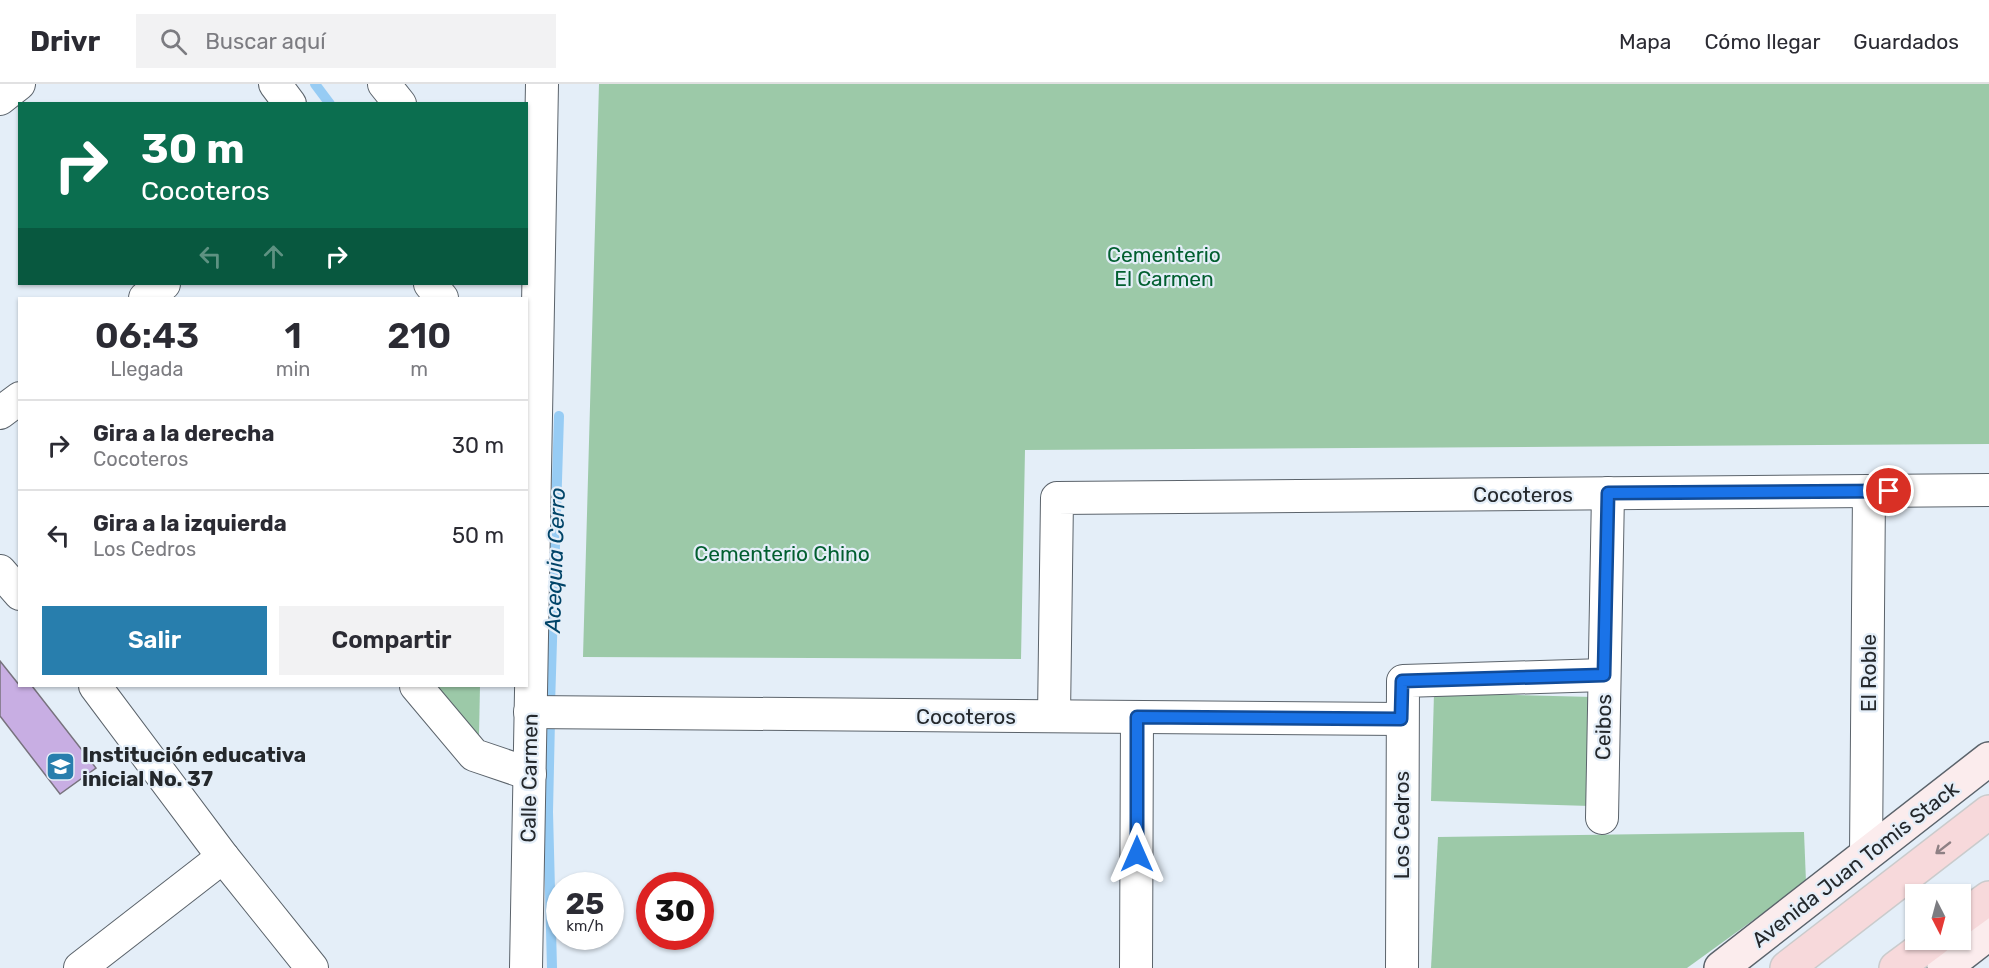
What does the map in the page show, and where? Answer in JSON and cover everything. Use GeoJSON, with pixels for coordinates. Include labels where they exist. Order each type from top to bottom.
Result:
{"type":"FeatureCollection","features":[{"type":"Feature","properties":{"kind":"main road","name":"Avenida Juan Tomis Stack"},"geometry":{"type":"LineString","coordinates":[[1787,968],[1989,812]]}},
{"type":"Feature","properties":{"kind":"main road"},"geometry":{"type":"LineString","coordinates":[[1971,911],[1989,898]]}},
{"type":"Feature","properties":{"kind":"main road"},"geometry":{"type":"LineString","coordinates":[[1896,968],[1920,950]]}},
{"type":"Feature","properties":{"kind":"street"},"geometry":{"type":"LineString","coordinates":[[0,99],[19,84]]}},
{"type":"Feature","properties":{"kind":"street"},"geometry":{"type":"LineString","coordinates":[[275,84],[288,102]]}},
{"type":"Feature","properties":{"kind":"street"},"geometry":{"type":"LineString","coordinates":[[384,84],[398,102]]}},
{"type":"Feature","properties":{"kind":"street","name":"Calle Carmen"},"geometry":{"type":"LineString","coordinates":[[526,968],[530,774],[533,270],[542,84]]}},
{"type":"Feature","properties":{"kind":"street"},"geometry":{"type":"LineString","coordinates":[[146,297],[163,285]]}},
{"type":"Feature","properties":{"kind":"street"},"geometry":{"type":"LineString","coordinates":[[431,285],[441,297]]}},
{"type":"Feature","properties":{"kind":"street"},"geometry":{"type":"LineString","coordinates":[[0,413],[18,400]]}},
{"type":"Feature","properties":{"kind":"street","name":"Cocoteros"},"geometry":{"type":"LineString","coordinates":[[1054,717],[1057,498],[1989,490]]}},
{"type":"Feature","properties":{"kind":"street","name":"El Roble"},"geometry":{"type":"LineString","coordinates":[[1866,854],[1869,491]]}},
{"type":"Feature","properties":{"kind":"street","name":"Ceibos"},"geometry":{"type":"LineString","coordinates":[[1602,818],[1608,493]]}},
{"type":"Feature","properties":{"kind":"street"},"geometry":{"type":"LineString","coordinates":[[0,571],[18,592]]}},
{"type":"Feature","properties":{"kind":"street","name":"Los Cedros"},"geometry":{"type":"LineString","coordinates":[[1402,968],[1402,681],[1604,675]]}},
{"type":"Feature","properties":{"kind":"street"},"geometry":{"type":"LineString","coordinates":[[96,687],[223,857],[312,968]]}},
{"type":"Feature","properties":{"kind":"street"},"geometry":{"type":"LineString","coordinates":[[417,687],[474,755],[530,774]]}},
{"type":"Feature","properties":{"kind":"street","name":"Cocoteros"},"geometry":{"type":"LineString","coordinates":[[530,712],[1401,719]]}},
{"type":"Feature","properties":{"kind":"street"},"geometry":{"type":"LineString","coordinates":[[1136,968],[1137,717]]}},
{"type":"Feature","properties":{"kind":"street","name":"Avenida Juan Tomis Stack"},"geometry":{"type":"LineString","coordinates":[[1721,968],[1989,759]]}},
{"type":"Feature","properties":{"kind":"street"},"geometry":{"type":"LineString","coordinates":[[80,968],[223,857]]}},
{"type":"Feature","properties":{"kind":"street"},"geometry":{"type":"LineString","coordinates":[[1944,968],[1989,933]]}},
{"type":"Feature","properties":{"kind":"green space","name":"Cementerio El Carmen"},"geometry":{"type":"Polygon","coordinates":[[[599,84],[1989,84],[1989,444],[1025,450],[1021,659],[583,657],[599,84]]]}},
{"type":"Feature","properties":{"kind":"green space"},"geometry":{"type":"Polygon","coordinates":[[[431,687],[480,687],[479,735],[466,730],[431,687]]]}},
{"type":"Feature","properties":{"kind":"green space"},"geometry":{"type":"Polygon","coordinates":[[[1434,693],[1593,697],[1590,806],[1431,801],[1434,693]]]}},
{"type":"Feature","properties":{"kind":"green space"},"geometry":{"type":"Polygon","coordinates":[[[1804,832],[1806,882],[1687,968],[1431,968],[1438,837],[1804,832]]]}},
{"type":"Feature","properties":{"kind":"building"},"geometry":{"type":"Polygon","coordinates":[[[0,661],[18,684],[18,687],[33,687],[96,768],[60,794],[0,716],[0,661]]]}},
{"type":"Feature","properties":{"kind":"waterway","name":"Acequia Cerro"},"geometry":{"type":"LineString","coordinates":[[315,84],[328,102]]}},
{"type":"Feature","properties":{"kind":"waterway","name":"Acequia Cerro"},"geometry":{"type":"LineString","coordinates":[[550,705],[559,416]]}},
{"type":"Feature","properties":{"kind":"waterway","name":"Acequia Cerro"},"geometry":{"type":"LineString","coordinates":[[550,720],[548,812],[552,968]]}},
{"type":"Feature","properties":{"kind":"place","name":"Institución educativa inicial No. 37"},"geometry":{"type":"Point","coordinates":[61,766]}},
{"type":"Feature","properties":{"kind":"route"},"geometry":{"type":"LineString","coordinates":[[1137,854],[1137,717],[1401,719],[1402,681],[1604,675],[1608,493],[1889,491]]}},
{"type":"Feature","properties":{"kind":"park label","name":"Cementerio Chino"},"geometry":{"type":"Point","coordinates":[782,553]}}]}
